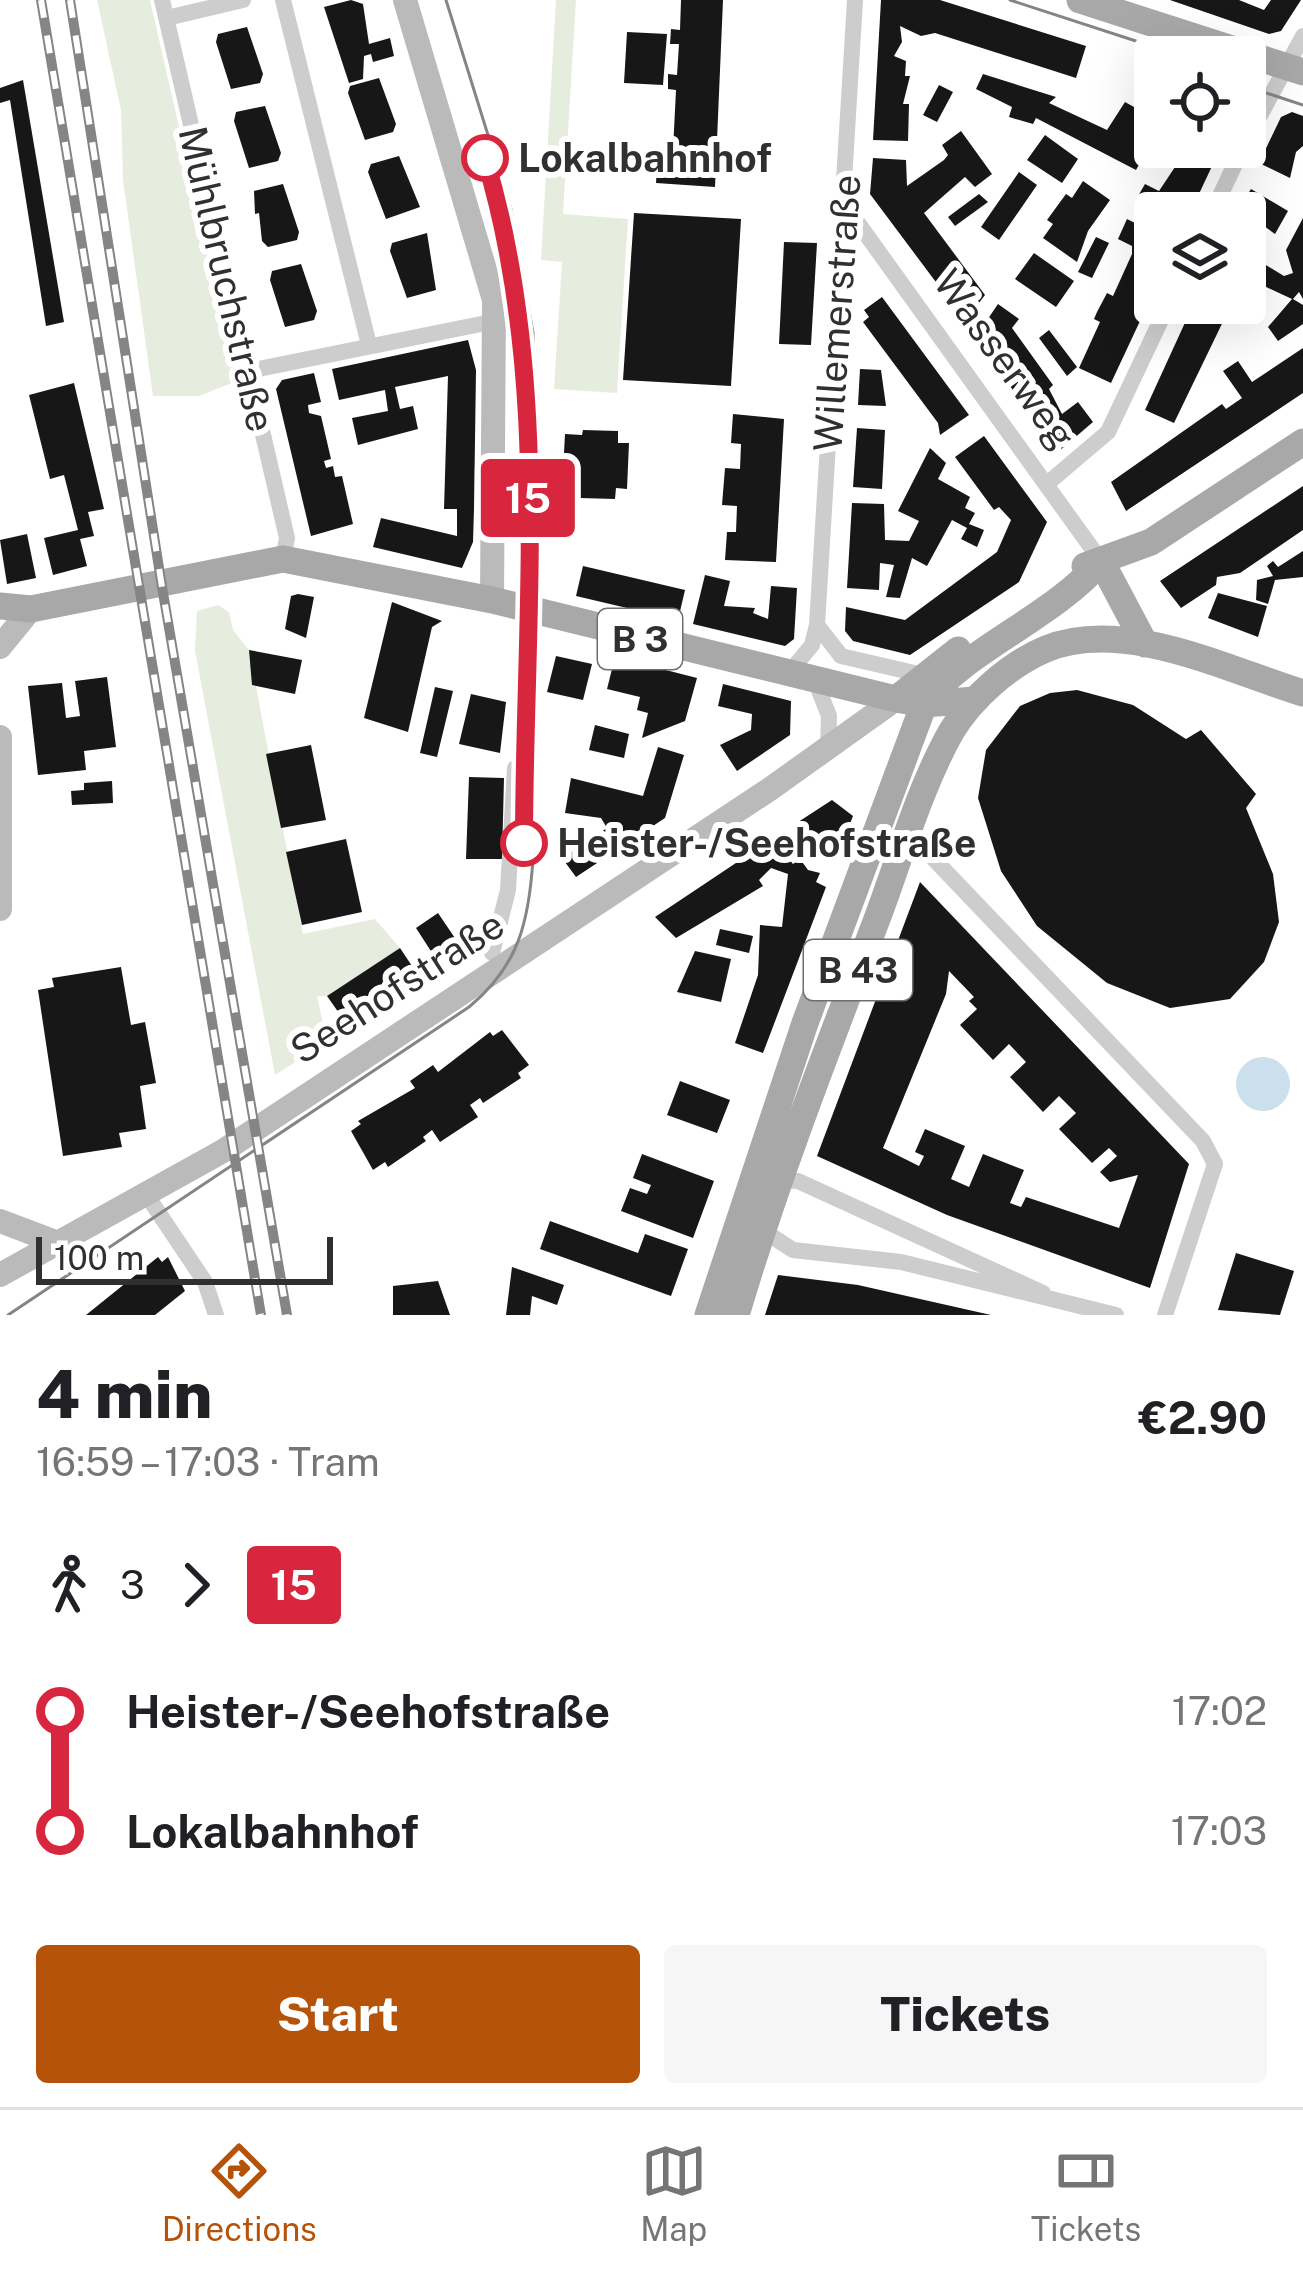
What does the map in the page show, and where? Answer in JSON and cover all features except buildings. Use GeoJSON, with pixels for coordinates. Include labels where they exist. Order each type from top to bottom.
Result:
{"type":"FeatureCollection","features":[{"type":"Feature","properties":{"kind":"main road"},"geometry":{"type":"LineString","coordinates":[[1098,3],[1293,69]]}},
{"type":"Feature","properties":{"kind":"main road","name":"Seehofstraße"},"geometry":{"type":"LineString","coordinates":[[896,699],[923,674],[1084,566],[1151,542],[1303,442]]}},
{"type":"Feature","properties":{"kind":"main road"},"geometry":{"type":"LineString","coordinates":[[1124,599],[1129,576],[1151,542]]}},
{"type":"Feature","properties":{"kind":"main road","name":"B 3"},"geometry":{"type":"LineString","coordinates":[[0,606],[31,609],[283,559],[492,600],[924,704]]}},
{"type":"Feature","properties":{"kind":"main road"},"geometry":{"type":"LineString","coordinates":[[1101,561],[1144,644]]}},
{"type":"Feature","properties":{"kind":"main road","name":"Seehofstraße"},"geometry":{"type":"LineString","coordinates":[[924,704],[968,666],[1080,586],[1101,561]]}},
{"type":"Feature","properties":{"kind":"main road"},"geometry":{"type":"LineString","coordinates":[[924,704],[975,700],[1045,649],[1080,640],[1144,644],[1303,693]]}},
{"type":"Feature","properties":{"kind":"main road","name":"B 43"},"geometry":{"type":"LineString","coordinates":[[736,1315],[779,1179],[910,834],[951,733],[975,700]]}},
{"type":"Feature","properties":{"kind":"main road","name":"B 43"},"geometry":{"type":"LineString","coordinates":[[709,1315],[746,1191],[924,704]]}},
{"type":"Feature","properties":{"kind":"street"},"geometry":{"type":"LineString","coordinates":[[165,9],[242,0]]}},
{"type":"Feature","properties":{"kind":"street"},"geometry":{"type":"LineString","coordinates":[[283,0],[369,345]]}},
{"type":"Feature","properties":{"kind":"street"},"geometry":{"type":"LineString","coordinates":[[405,0],[494,300],[492,600]]}},
{"type":"Feature","properties":{"kind":"street","name":"Willemerstraße"},"geometry":{"type":"LineString","coordinates":[[801,677],[817,625],[854,0]]}},
{"type":"Feature","properties":{"kind":"street","name":"Mühlbruchstraße"},"geometry":{"type":"LineString","coordinates":[[165,9],[287,538],[283,559]]}},
{"type":"Feature","properties":{"kind":"street"},"geometry":{"type":"LineString","coordinates":[[1266,111],[1293,69],[1303,36]]}},
{"type":"Feature","properties":{"kind":"street","name":"Wasserweg"},"geometry":{"type":"LineString","coordinates":[[844,205],[1101,561]]}},
{"type":"Feature","properties":{"kind":"street"},"geometry":{"type":"LineString","coordinates":[[248,371],[496,321]]}},
{"type":"Feature","properties":{"kind":"street"},"geometry":{"type":"LineString","coordinates":[[1048,483],[1108,432],[1159,324]]}},
{"type":"Feature","properties":{"kind":"street"},"geometry":{"type":"LineString","coordinates":[[0,647],[31,609]]}},
{"type":"Feature","properties":{"kind":"street"},"geometry":{"type":"LineString","coordinates":[[817,625],[841,656],[923,674]]}},
{"type":"Feature","properties":{"kind":"street"},"geometry":{"type":"LineString","coordinates":[[801,677],[829,716],[828,750]]}},
{"type":"Feature","properties":{"kind":"street","name":"Seehofstraße"},"geometry":{"type":"LineString","coordinates":[[0,1274],[148,1197],[828,750],[896,699]]}},
{"type":"Feature","properties":{"kind":"street"},"geometry":{"type":"LineString","coordinates":[[0,737],[0,909]]}},
{"type":"Feature","properties":{"kind":"street"},"geometry":{"type":"LineString","coordinates":[[492,953],[508,890],[515,768]]}},
{"type":"Feature","properties":{"kind":"street"},"geometry":{"type":"LineString","coordinates":[[910,834],[1203,1142],[1215,1164],[1165,1315]]}},
{"type":"Feature","properties":{"kind":"street"},"geometry":{"type":"LineString","coordinates":[[1042,1293],[798,1181],[779,1179],[746,1191],[752,1222],[793,1250],[901,1262],[1042,1293],[1116,1315]]}},
{"type":"Feature","properties":{"kind":"street"},"geometry":{"type":"LineString","coordinates":[[148,1197],[205,1282],[216,1315]]}},
{"type":"Feature","properties":{"kind":"street"},"geometry":{"type":"LineString","coordinates":[[0,1221],[58,1243]]}},
{"type":"Feature","properties":{"kind":"green space"},"geometry":{"type":"Polygon","coordinates":[[[97,0],[150,0],[237,381],[199,396],[153,396],[123,180],[121,110],[97,0]]]}},
{"type":"Feature","properties":{"kind":"green space"},"geometry":{"type":"Polygon","coordinates":[[[556,0],[576,0],[563,214],[628,219],[617,393],[554,389],[562,262],[541,260],[556,0]]]}},
{"type":"Feature","properties":{"kind":"green space"},"geometry":{"type":"Polygon","coordinates":[[[218,605],[229,612],[233,630],[249,650],[303,934],[375,919],[400,948],[327,996],[317,996],[327,1042],[275,1075],[195,651],[197,611],[218,605]]]}},
{"type":"Feature","properties":{"kind":"water"},"geometry":{"type":"Polygon","coordinates":[[[1263,1057],[1282,1065],[1290,1084],[1282,1103],[1263,1111],[1244,1103],[1236,1084],[1244,1065],[1263,1057]]]}},
{"type":"Feature","properties":{"kind":"tram line"},"geometry":{"type":"LineString","coordinates":[[8,1315],[469,1007],[500,975],[518,941],[533,859],[533,333],[511,209],[446,0]]}},
{"type":"Feature","properties":{"kind":"tram line"},"geometry":{"type":"LineString","coordinates":[[1010,0],[1134,40]]}},
{"type":"Feature","properties":{"kind":"tram line"},"geometry":{"type":"LineString","coordinates":[[1266,93],[1303,105]]}},
{"type":"Feature","properties":{"kind":"tram line","name":"15"},"geometry":{"type":"LineString","coordinates":[[485,158],[513,259],[526,370],[529,630],[524,843]]}},
{"type":"Feature","properties":{"kind":"railway"},"geometry":{"type":"LineString","coordinates":[[41,0],[261,1315]]}},
{"type":"Feature","properties":{"kind":"railway"},"geometry":{"type":"LineString","coordinates":[[70,0],[162,587],[287,1315]]}},
{"type":"Feature","properties":{"kind":"place","name":"Lokalbahnhof"},"geometry":{"type":"Point","coordinates":[485,158]}},
{"type":"Feature","properties":{"kind":"place","name":"Heister-/Seehofstraße"},"geometry":{"type":"Point","coordinates":[524,843]}}]}
